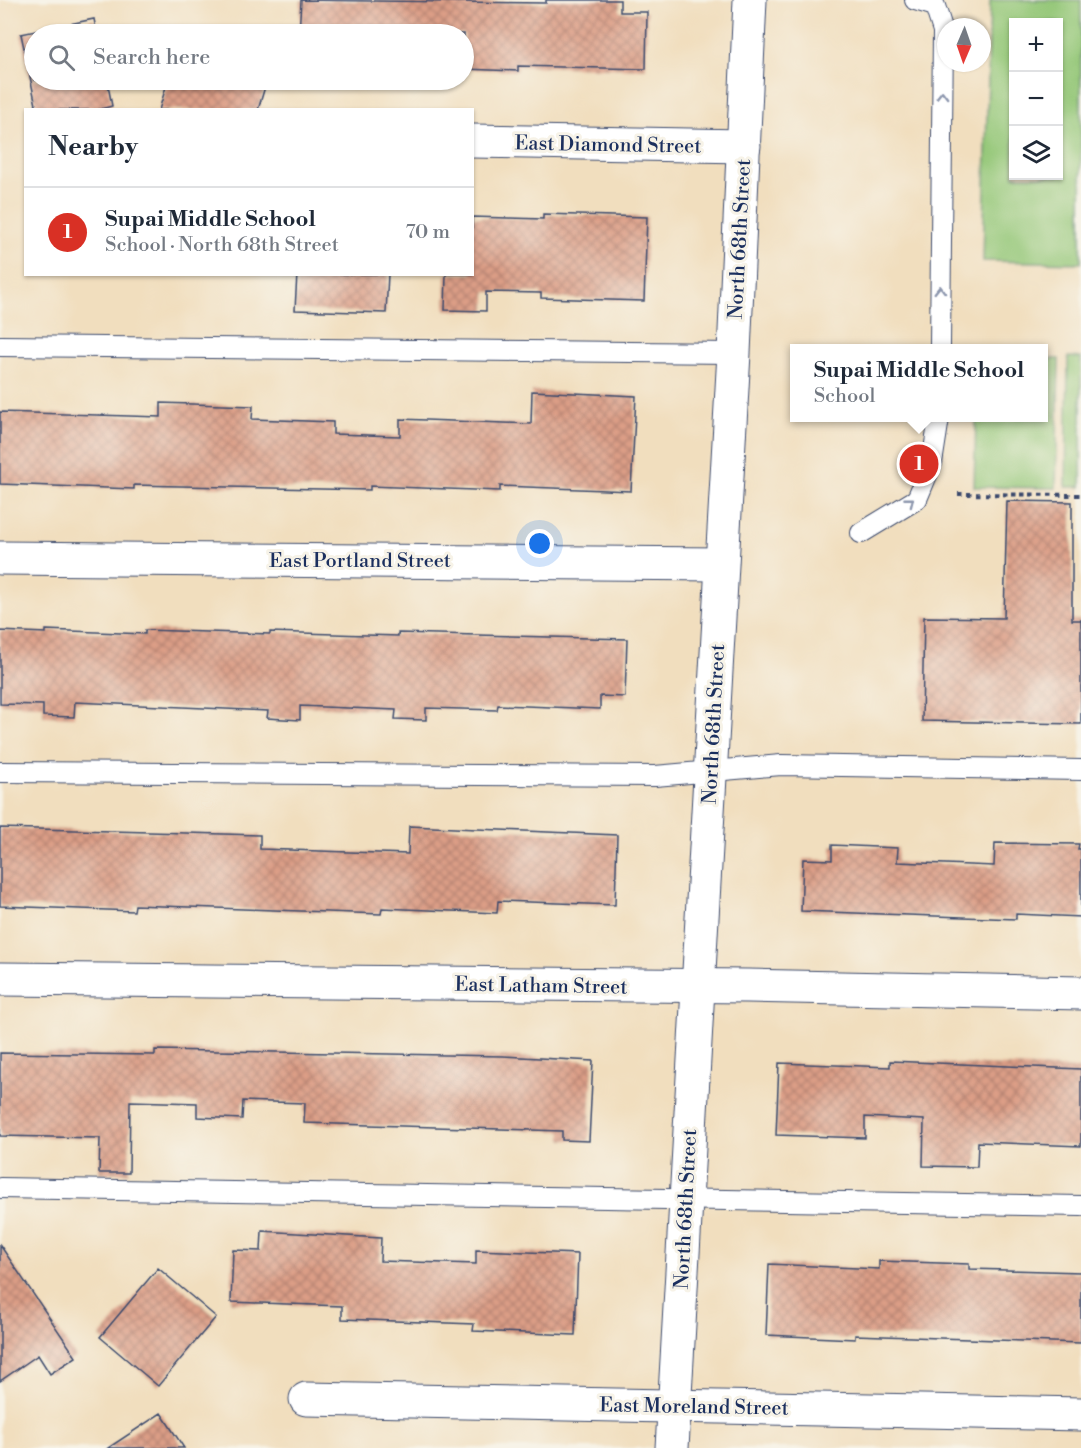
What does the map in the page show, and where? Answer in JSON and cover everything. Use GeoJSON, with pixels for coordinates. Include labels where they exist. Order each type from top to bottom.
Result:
{"type":"FeatureCollection","features":[{"type":"Feature","properties":{"kind":"street","name":"North 68th Street"},"geometry":{"type":"LineString","coordinates":[[672,1448],[684,1200],[699,986],[720,564],[734,353],[750,0]]}},
{"type":"Feature","properties":{"kind":"street","name":"East Diamond Street"},"geometry":{"type":"LineString","coordinates":[[474,141],[744,146]]}},
{"type":"Feature","properties":{"kind":"street","name":"East Portland Street"},"geometry":{"type":"LineString","coordinates":[[0,558],[720,564]]}},
{"type":"Feature","properties":{"kind":"street","name":"East Latham Street"},"geometry":{"type":"LineString","coordinates":[[0,979],[699,986],[1081,993]]}},
{"type":"Feature","properties":{"kind":"street","name":"East Moreland Street"},"geometry":{"type":"LineString","coordinates":[[306,1400],[1081,1414]]}},
{"type":"Feature","properties":{"kind":"lane"},"geometry":{"type":"LineString","coordinates":[[915,0],[935,6],[943,31],[940,344]]}},
{"type":"Feature","properties":{"kind":"lane"},"geometry":{"type":"LineString","coordinates":[[0,346],[734,353]]}},
{"type":"Feature","properties":{"kind":"lane"},"geometry":{"type":"LineString","coordinates":[[861,533],[917,499],[932,463],[938,422]]}},
{"type":"Feature","properties":{"kind":"lane"},"geometry":{"type":"LineString","coordinates":[[0,772],[655,776],[781,765],[1081,770]]}},
{"type":"Feature","properties":{"kind":"lane"},"geometry":{"type":"LineString","coordinates":[[0,1188],[1081,1206]]}},
{"type":"Feature","properties":{"kind":"path"},"geometry":{"type":"LineString","coordinates":[[958,494],[1081,495]]}},
{"type":"Feature","properties":{"kind":"green space"},"geometry":{"type":"Polygon","coordinates":[[[990,0],[1081,0],[1081,263],[983,261],[988,72],[991,72],[990,0]]]}},
{"type":"Feature","properties":{"kind":"green space"},"geometry":{"type":"Polygon","coordinates":[[[1068,357],[1081,358],[1081,487],[1066,487],[1068,357]]]}},
{"type":"Feature","properties":{"kind":"green space"},"geometry":{"type":"Polygon","coordinates":[[[1048,359],[1059,359],[1056,488],[974,487],[976,422],[1048,422],[1048,359]]]}},
{"type":"Feature","properties":{"kind":"building"},"geometry":{"type":"Polygon","coordinates":[[[301,0],[546,3],[546,0],[620,0],[620,12],[647,12],[646,69],[518,66],[518,71],[474,69],[474,24],[300,24],[301,0]]]}},
{"type":"Feature","properties":{"kind":"building"},"geometry":{"type":"Polygon","coordinates":[[[94,19],[95,24],[70,24],[94,19]]]}},
{"type":"Feature","properties":{"kind":"building"},"geometry":{"type":"Polygon","coordinates":[[[33,90],[109,90],[112,106],[104,108],[37,108],[33,90]]]}},
{"type":"Feature","properties":{"kind":"building"},"geometry":{"type":"Polygon","coordinates":[[[165,90],[264,90],[259,108],[160,108],[165,90]]]}},
{"type":"Feature","properties":{"kind":"building"},"geometry":{"type":"Polygon","coordinates":[[[543,214],[647,217],[644,301],[541,298],[541,293],[486,292],[486,311],[445,310],[446,276],[474,276],[474,217],[543,219],[543,214]]]}},
{"type":"Feature","properties":{"kind":"building"},"geometry":{"type":"Polygon","coordinates":[[[297,276],[388,276],[386,313],[295,310],[297,276]]]}},
{"type":"Feature","properties":{"kind":"building"},"geometry":{"type":"Polygon","coordinates":[[[532,391],[636,396],[631,491],[500,486],[500,491],[370,486],[370,490],[134,485],[134,489],[0,484],[0,412],[161,417],[161,403],[253,406],[252,419],[333,422],[333,434],[400,436],[400,419],[531,424],[532,391]]]}},
{"type":"Feature","properties":{"kind":"building"},"geometry":{"type":"Polygon","coordinates":[[[1007,501],[1072,502],[1072,620],[1081,620],[1081,724],[922,721],[924,617],[1004,618],[1007,501]]]}},
{"type":"Feature","properties":{"kind":"building"},"geometry":{"type":"Polygon","coordinates":[[[46,630],[145,634],[145,630],[627,639],[625,697],[600,696],[600,709],[498,705],[497,710],[426,708],[426,720],[395,719],[396,710],[300,706],[300,720],[267,718],[268,711],[75,702],[74,717],[43,716],[43,705],[0,704],[0,631],[46,633],[46,630]]]}},
{"type":"Feature","properties":{"kind":"building"},"geometry":{"type":"Polygon","coordinates":[[[409,826],[617,835],[615,905],[498,901],[497,913],[382,908],[381,914],[135,905],[134,911],[0,906],[0,828],[260,835],[260,849],[408,854],[409,826]]]}},
{"type":"Feature","properties":{"kind":"building"},"geometry":{"type":"Polygon","coordinates":[[[995,843],[1079,844],[1078,849],[1081,849],[1081,917],[1016,914],[1016,919],[801,911],[803,859],[832,860],[832,845],[898,848],[897,862],[994,866],[995,843]]]}},
{"type":"Feature","properties":{"kind":"building"},"geometry":{"type":"Polygon","coordinates":[[[155,1050],[503,1056],[593,1061],[589,1141],[562,1140],[562,1131],[304,1123],[305,1103],[243,1101],[242,1119],[197,1117],[197,1103],[130,1101],[129,1173],[99,1173],[100,1138],[0,1136],[0,1053],[155,1055],[155,1050]]]}},
{"type":"Feature","properties":{"kind":"building"},"geometry":{"type":"Polygon","coordinates":[[[890,1061],[1081,1069],[1081,1146],[978,1142],[977,1167],[923,1166],[924,1120],[865,1117],[865,1138],[776,1135],[779,1063],[890,1067],[890,1061]]]}},
{"type":"Feature","properties":{"kind":"building"},"geometry":{"type":"Polygon","coordinates":[[[262,1231],[381,1238],[380,1261],[476,1264],[476,1250],[578,1254],[575,1335],[473,1331],[474,1324],[342,1319],[342,1306],[231,1302],[233,1250],[261,1251],[262,1231]]]}},
{"type":"Feature","properties":{"kind":"building"},"geometry":{"type":"Polygon","coordinates":[[[0,1245],[76,1357],[50,1374],[38,1355],[0,1381],[0,1245]]]}},
{"type":"Feature","properties":{"kind":"building"},"geometry":{"type":"Polygon","coordinates":[[[879,1261],[969,1264],[969,1269],[1081,1272],[1081,1343],[855,1335],[855,1339],[766,1335],[769,1264],[879,1269],[879,1261]]]}},
{"type":"Feature","properties":{"kind":"building"},"geometry":{"type":"Polygon","coordinates":[[[158,1268],[216,1317],[158,1386],[100,1337],[158,1268]]]}},
{"type":"Feature","properties":{"kind":"building"},"geometry":{"type":"Polygon","coordinates":[[[161,1413],[184,1448],[108,1448],[161,1413]]]}},
{"type":"Feature","properties":{"kind":"place","name":"Supai Middle School"},"geometry":{"type":"Point","coordinates":[919,464]}}]}
